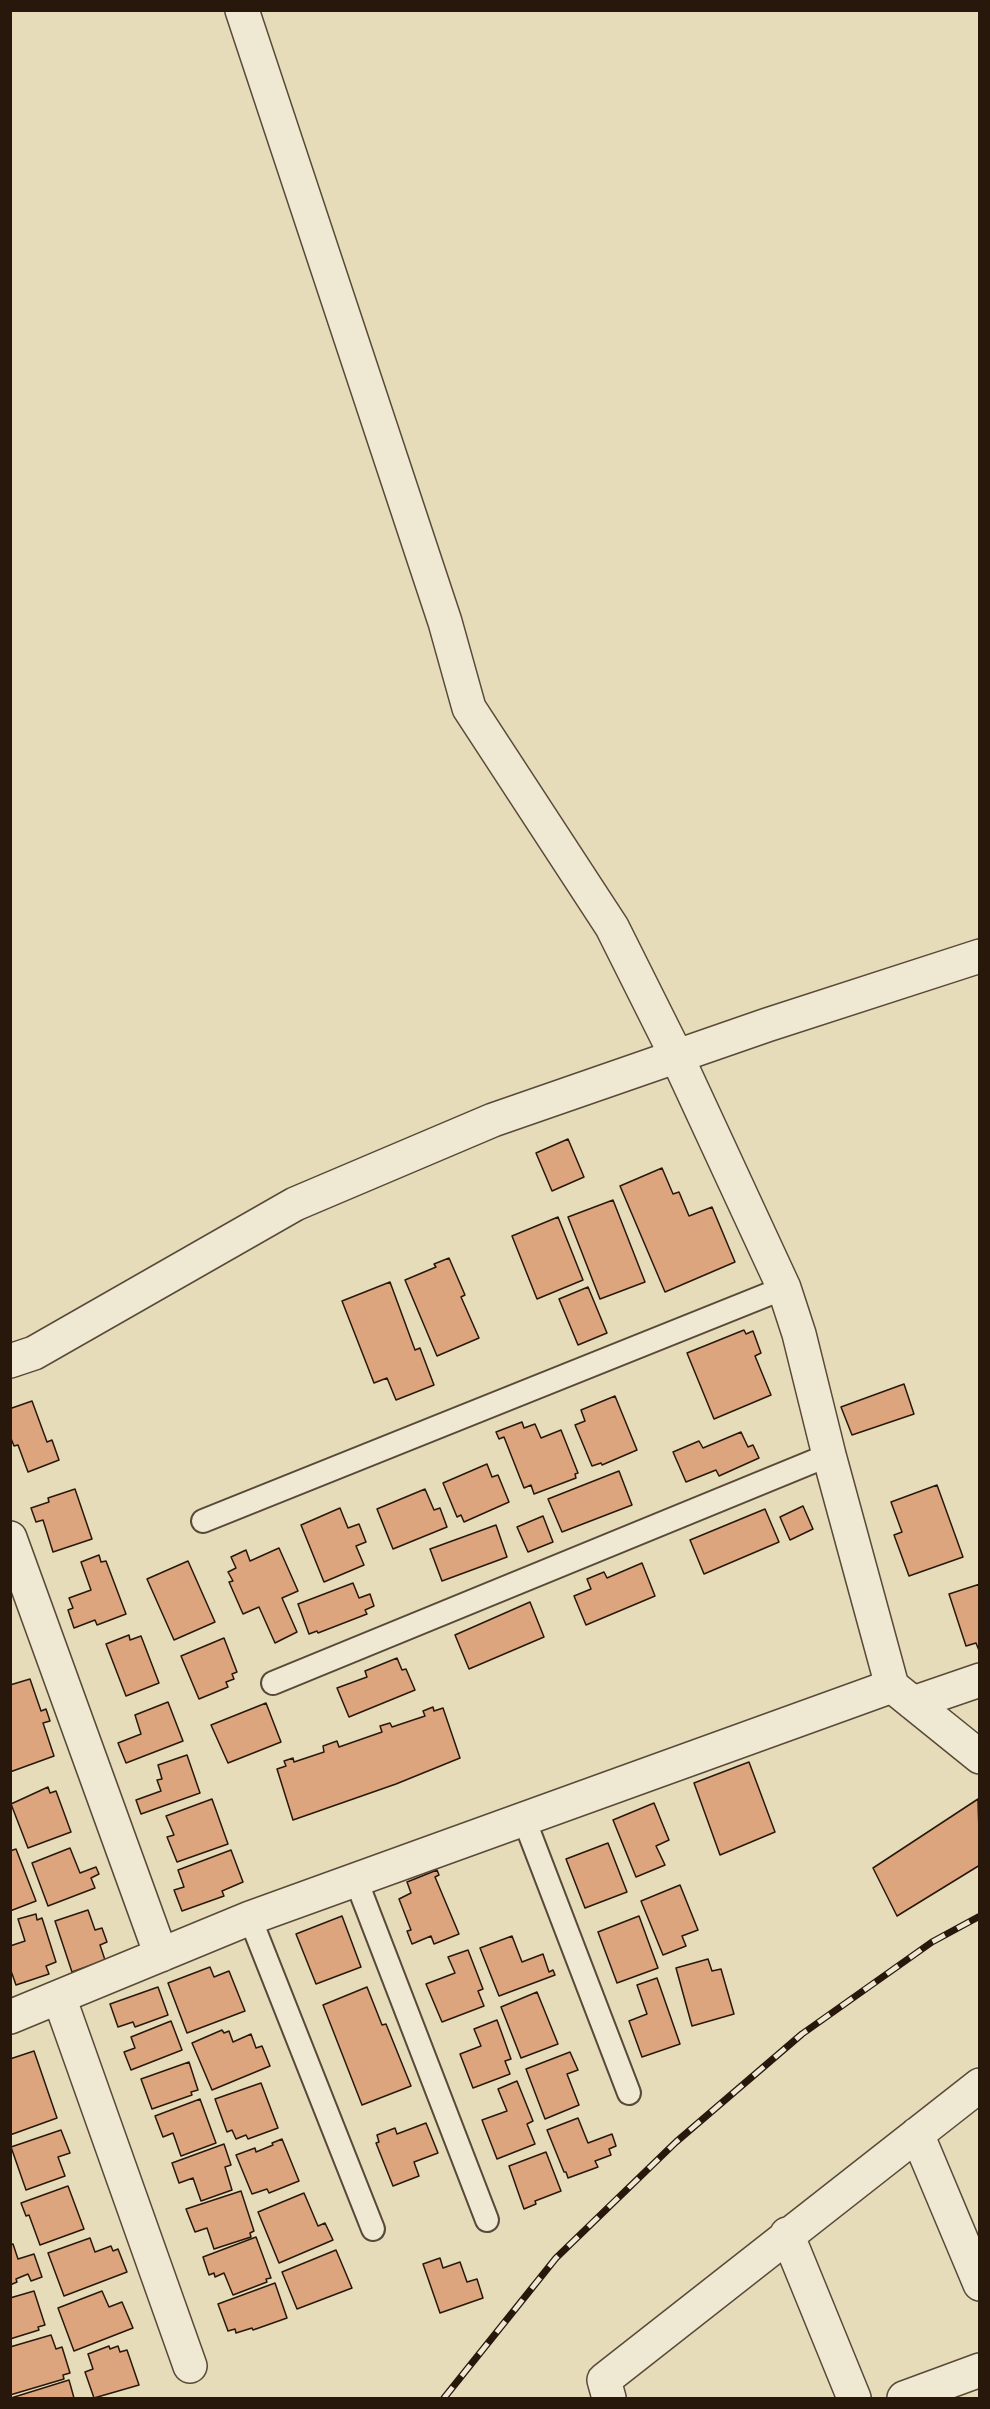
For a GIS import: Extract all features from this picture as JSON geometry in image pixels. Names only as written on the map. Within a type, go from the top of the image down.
[{"type":"street","points":[[242,10],[445,622],[469,708],[612,927],[677,1057],[784,1288],[799,1334],[829,1455],[902,1695],[980,1757]]},
{"type":"street","points":[[10,1361],[34,1353],[295,1204],[493,1120],[767,1025],[980,957]]},
{"type":"street","points":[[10,1538],[161,1955]]},
{"type":"street","points":[[10,2017],[250,1918],[524,1819],[902,1695],[980,1680]]},
{"type":"street","points":[[59,1997],[189,2366]]},
{"type":"street","points":[[609,2398],[604,2380],[787,2234],[980,2085]]},
{"type":"street","points":[[917,2134],[980,2284]]},
{"type":"street","points":[[787,2234],[854,2398]]},
{"type":"street","points":[[904,2398],[980,2370]]},
{"type":"lane","points":[[203,1521],[784,1288]]},
{"type":"lane","points":[[273,1683],[829,1455]]},
{"type":"lane","points":[[524,1819],[629,2093]]},
{"type":"lane","points":[[356,1880],[487,2220]]},
{"type":"lane","points":[[250,1918],[373,2229]]},
{"type":"building","points":[[568,1139],[584,1177],[552,1191],[536,1153]]},
{"type":"building","points":[[662,1168],[673,1194],[679,1192],[689,1216],[712,1207],[735,1262],[665,1292],[620,1186]]},
{"type":"building","points":[[613,1200],[645,1282],[600,1299],[568,1217]]},
{"type":"building","points":[[558,1217],[583,1280],[537,1299],[512,1236]]},
{"type":"building","points":[[449,1258],[465,1295],[461,1297],[479,1338],[437,1356],[405,1280],[436,1267],[434,1264]]},
{"type":"building","points":[[390,1282],[415,1350],[420,1348],[434,1385],[396,1400],[387,1378],[374,1383],[342,1301]]},
{"type":"building","points":[[588,1287],[607,1333],[578,1345],[559,1299]]},
{"type":"building","points":[[744,1330],[746,1334],[753,1331],[761,1353],[755,1356],[771,1395],[714,1419],[687,1353]]},
{"type":"building","points":[[904,1384],[914,1414],[852,1435],[841,1407]]},
{"type":"building","points":[[615,1396],[637,1450],[602,1465],[601,1463],[592,1466],[575,1425],[585,1421],[581,1410]]},
{"type":"building","points":[[32,1401],[47,1442],[52,1440],[59,1460],[28,1472],[18,1445],[14,1446],[10,1436],[10,1405],[12,1408]]},
{"type":"building","points":[[522,1422],[524,1428],[535,1424],[541,1438],[561,1430],[578,1473],[575,1474],[576,1478],[534,1494],[531,1485],[524,1488],[504,1437],[499,1439],[496,1432]]},
{"type":"building","points":[[741,1432],[748,1447],[753,1445],[759,1458],[719,1476],[716,1470],[686,1482],[673,1452],[699,1441],[703,1448]]},
{"type":"building","points":[[487,1464],[492,1477],[498,1475],[509,1502],[464,1522],[461,1515],[457,1517],[443,1483]]},
{"type":"building","points":[[619,1471],[632,1505],[562,1532],[548,1499]]},
{"type":"building","points":[[937,1485],[963,1557],[909,1576],[894,1535],[902,1532],[891,1502]]},
{"type":"building","points":[[75,1489],[92,1539],[53,1552],[43,1520],[36,1522],[31,1508],[49,1502],[48,1498]]},
{"type":"building","points":[[425,1489],[434,1510],[440,1508],[447,1527],[393,1549],[377,1509]]},
{"type":"building","points":[[803,1506],[813,1529],[790,1540],[780,1517]]},
{"type":"building","points":[[340,1508],[348,1528],[359,1524],[366,1542],[356,1546],[364,1565],[324,1582],[301,1525]]},
{"type":"building","points":[[765,1509],[779,1542],[704,1574],[690,1540]]},
{"type":"building","points":[[543,1516],[553,1542],[528,1552],[517,1527]]},
{"type":"building","points":[[496,1525],[507,1557],[442,1581],[430,1549]]},
{"type":"building","points":[[279,1548],[298,1591],[282,1598],[297,1632],[275,1643],[259,1607],[243,1614],[229,1582],[233,1581],[228,1572],[236,1568],[231,1557],[246,1550],[250,1561]]},
{"type":"building","points":[[99,1555],[101,1562],[106,1561],[126,1614],[97,1625],[95,1620],[74,1628],[68,1610],[73,1608],[69,1598],[91,1590],[81,1562]]},
{"type":"building","points":[[188,1561],[215,1622],[174,1640],[147,1579]]},
{"type":"building","points":[[642,1563],[655,1596],[586,1625],[574,1596],[591,1589],[587,1579],[604,1572],[607,1578]]},
{"type":"building","points":[[353,1583],[359,1598],[370,1594],[374,1606],[365,1610],[367,1614],[318,1633],[317,1631],[309,1634],[298,1604]]},
{"type":"building","points":[[980,1584],[980,1653],[976,1643],[966,1646],[949,1594]]},
{"type":"building","points":[[530,1602],[544,1637],[469,1669],[455,1635]]},
{"type":"building","points":[[129,1635],[130,1640],[141,1636],[159,1683],[126,1696],[106,1644]]},
{"type":"building","points":[[224,1638],[237,1672],[232,1674],[234,1679],[226,1682],[228,1687],[199,1699],[181,1656]]},
{"type":"building","points":[[397,1658],[402,1670],[406,1669],[415,1690],[349,1717],[337,1688],[367,1677],[365,1671]]},
{"type":"building","points":[[30,1679],[41,1711],[46,1709],[50,1721],[43,1723],[54,1756],[10,1772],[10,1685]]},
{"type":"building","points":[[168,1702],[183,1741],[126,1763],[118,1743],[141,1734],[135,1715]]},
{"type":"building","points":[[266,1703],[281,1742],[228,1763],[211,1725]]},
{"type":"building","points":[[433,1707],[434,1711],[443,1708],[460,1758],[396,1784],[293,1820],[277,1769],[286,1766],[284,1761],[293,1758],[294,1762],[324,1752],[323,1746],[337,1741],[339,1747],[382,1732],[380,1726],[390,1723],[392,1727],[425,1716],[423,1711]]},
{"type":"building","points":[[187,1755],[200,1793],[141,1814],[136,1800],[161,1791],[157,1780],[162,1779],[158,1765]]},
{"type":"building","points":[[749,1762],[775,1832],[720,1855],[694,1783]]},
{"type":"building","points":[[48,1787],[50,1793],[56,1791],[71,1832],[28,1848],[11,1804]]},
{"type":"building","points":[[212,1799],[228,1844],[177,1862],[167,1837],[174,1835],[166,1816]]},
{"type":"building","points":[[978,1799],[980,1865],[897,1916],[873,1868]]},
{"type":"building","points":[[654,1803],[669,1840],[656,1846],[665,1865],[636,1877],[613,1820]]},
{"type":"building","points":[[608,1843],[627,1892],[585,1908],[566,1859]]},
{"type":"building","points":[[70,1848],[80,1873],[96,1867],[99,1874],[91,1878],[95,1888],[48,1906],[32,1863]]},
{"type":"building","points":[[16,1849],[36,1901],[10,1911],[10,1851]]},
{"type":"building","points":[[231,1850],[243,1882],[222,1891],[224,1896],[182,1911],[174,1890],[184,1887],[178,1870]]},
{"type":"building","points":[[437,1870],[439,1875],[435,1877],[459,1934],[434,1944],[431,1936],[412,1944],[407,1931],[411,1930],[399,1899],[411,1893],[407,1882]]},
{"type":"building","points":[[680,1885],[698,1930],[682,1936],[686,1946],[663,1955],[641,1901]]},
{"type":"building","points":[[88,1910],[95,1930],[102,1928],[107,1942],[100,1945],[105,1960],[72,1972],[55,1921]]},
{"type":"building","points":[[36,1914],[37,1920],[42,1918],[56,1962],[46,1966],[49,1974],[16,1985],[10,1968],[10,1946],[25,1941],[18,1919]]},
{"type":"building","points":[[342,1916],[361,1967],[316,1984],[296,1934]]},
{"type":"building","points":[[639,1916],[658,1968],[617,1983],[598,1932]]},
{"type":"building","points":[[512,1936],[522,1962],[543,1954],[549,1972],[553,1970],[555,1975],[499,1996],[480,1948]]},
{"type":"building","points":[[468,1950],[483,1989],[478,1991],[484,2006],[442,2022],[426,1984],[455,1973],[448,1957]]},
{"type":"building","points":[[708,1959],[712,1971],[721,1969],[734,2014],[692,2026],[676,1968]]},
{"type":"building","points":[[210,1967],[214,1977],[229,1971],[245,2011],[187,2033],[168,1983]]},
{"type":"building","points":[[657,1978],[680,2044],[642,2057],[629,2021],[647,2014],[637,1985]]},
{"type":"building","points":[[158,1987],[168,2015],[135,2027],[133,2022],[118,2027],[110,2004]]},
{"type":"building","points":[[367,1987],[382,2025],[386,2024],[411,2086],[362,2105],[323,2005]]},
{"type":"building","points":[[537,1992],[558,2044],[521,2058],[501,2007]]},
{"type":"building","points":[[497,2020],[511,2059],[505,2061],[510,2074],[473,2088],[460,2054],[481,2046],[474,2029]]},
{"type":"building","points":[[171,2021],[182,2050],[131,2070],[124,2052],[135,2048],[131,2037]]},
{"type":"building","points":[[222,2030],[224,2033],[229,2031],[233,2042],[251,2034],[256,2048],[262,2046],[270,2066],[212,2090],[192,2043]]},
{"type":"building","points":[[34,2051],[57,2118],[10,2135],[10,2059]]},
{"type":"building","points":[[570,2052],[578,2070],[567,2074],[579,2105],[545,2119],[526,2069]]},
{"type":"building","points":[[189,2062],[198,2090],[191,2092],[192,2095],[152,2109],[141,2079]]},
{"type":"building","points":[[517,2081],[533,2121],[527,2124],[535,2144],[497,2159],[482,2120],[507,2111],[498,2089]]},
{"type":"building","points":[[261,2083],[278,2128],[248,2139],[246,2135],[236,2139],[232,2130],[227,2132],[215,2099]]},
{"type":"building","points":[[200,2099],[216,2143],[181,2156],[173,2133],[163,2137],[155,2116]]},
{"type":"building","points":[[578,2118],[588,2143],[612,2134],[616,2146],[609,2149],[611,2155],[595,2161],[598,2167],[568,2178],[547,2130]]},
{"type":"building","points":[[426,2123],[438,2153],[414,2162],[419,2176],[393,2186],[376,2143],[379,2142],[377,2135],[395,2128],[397,2134]]},
{"type":"building","points":[[61,2130],[70,2153],[58,2157],[65,2176],[26,2190],[11,2147]]},
{"type":"building","points":[[282,2139],[299,2181],[269,2193],[267,2189],[252,2194],[236,2155],[255,2148],[256,2152]]},
{"type":"building","points":[[224,2144],[231,2165],[225,2167],[232,2190],[201,2201],[193,2178],[179,2183],[172,2163]]},
{"type":"building","points":[[546,2152],[561,2191],[535,2201],[536,2204],[524,2209],[509,2166]]},
{"type":"building","points":[[68,2186],[84,2229],[40,2245],[29,2215],[26,2216],[21,2203]]},
{"type":"building","points":[[241,2191],[254,2231],[250,2233],[251,2237],[214,2249],[207,2228],[195,2232],[186,2209]]},
{"type":"building","points":[[304,2193],[318,2226],[325,2223],[333,2240],[279,2263],[258,2212]]},
{"type":"building","points":[[256,2237],[271,2278],[266,2279],[267,2282],[233,2295],[224,2273],[215,2277],[214,2273],[209,2275],[203,2257]]},
{"type":"building","points":[[90,2238],[95,2252],[111,2246],[113,2251],[118,2249],[127,2272],[64,2296],[48,2253]]},
{"type":"building","points":[[13,2244],[18,2259],[34,2254],[42,2277],[31,2281],[28,2274],[16,2279],[17,2282],[10,2285],[10,2245]]},
{"type":"building","points":[[336,2250],[352,2288],[297,2309],[282,2272]]},
{"type":"building","points":[[440,2258],[443,2268],[460,2262],[467,2282],[477,2279],[483,2298],[440,2313],[423,2264]]},
{"type":"building","points":[[275,2283],[287,2318],[253,2330],[252,2328],[236,2333],[235,2329],[228,2331],[218,2304]]},
{"type":"building","points":[[34,2291],[45,2325],[38,2327],[39,2330],[10,2339],[10,2298]]},
{"type":"building","points":[[102,2291],[109,2307],[122,2302],[133,2328],[74,2351],[58,2308]]},
{"type":"building","points":[[51,2335],[56,2349],[62,2347],[70,2373],[63,2375],[64,2379],[10,2395],[10,2347]]},
{"type":"building","points":[[109,2346],[110,2349],[118,2346],[120,2352],[127,2350],[139,2385],[94,2398],[85,2372],[93,2369],[88,2354]]},
{"type":"building","points":[[69,2380],[74,2398],[11,2398]]},
{"type":"railway","points":[[444,2398],[556,2258],[676,2142],[802,2034],[932,1942],[980,1916]]}]
